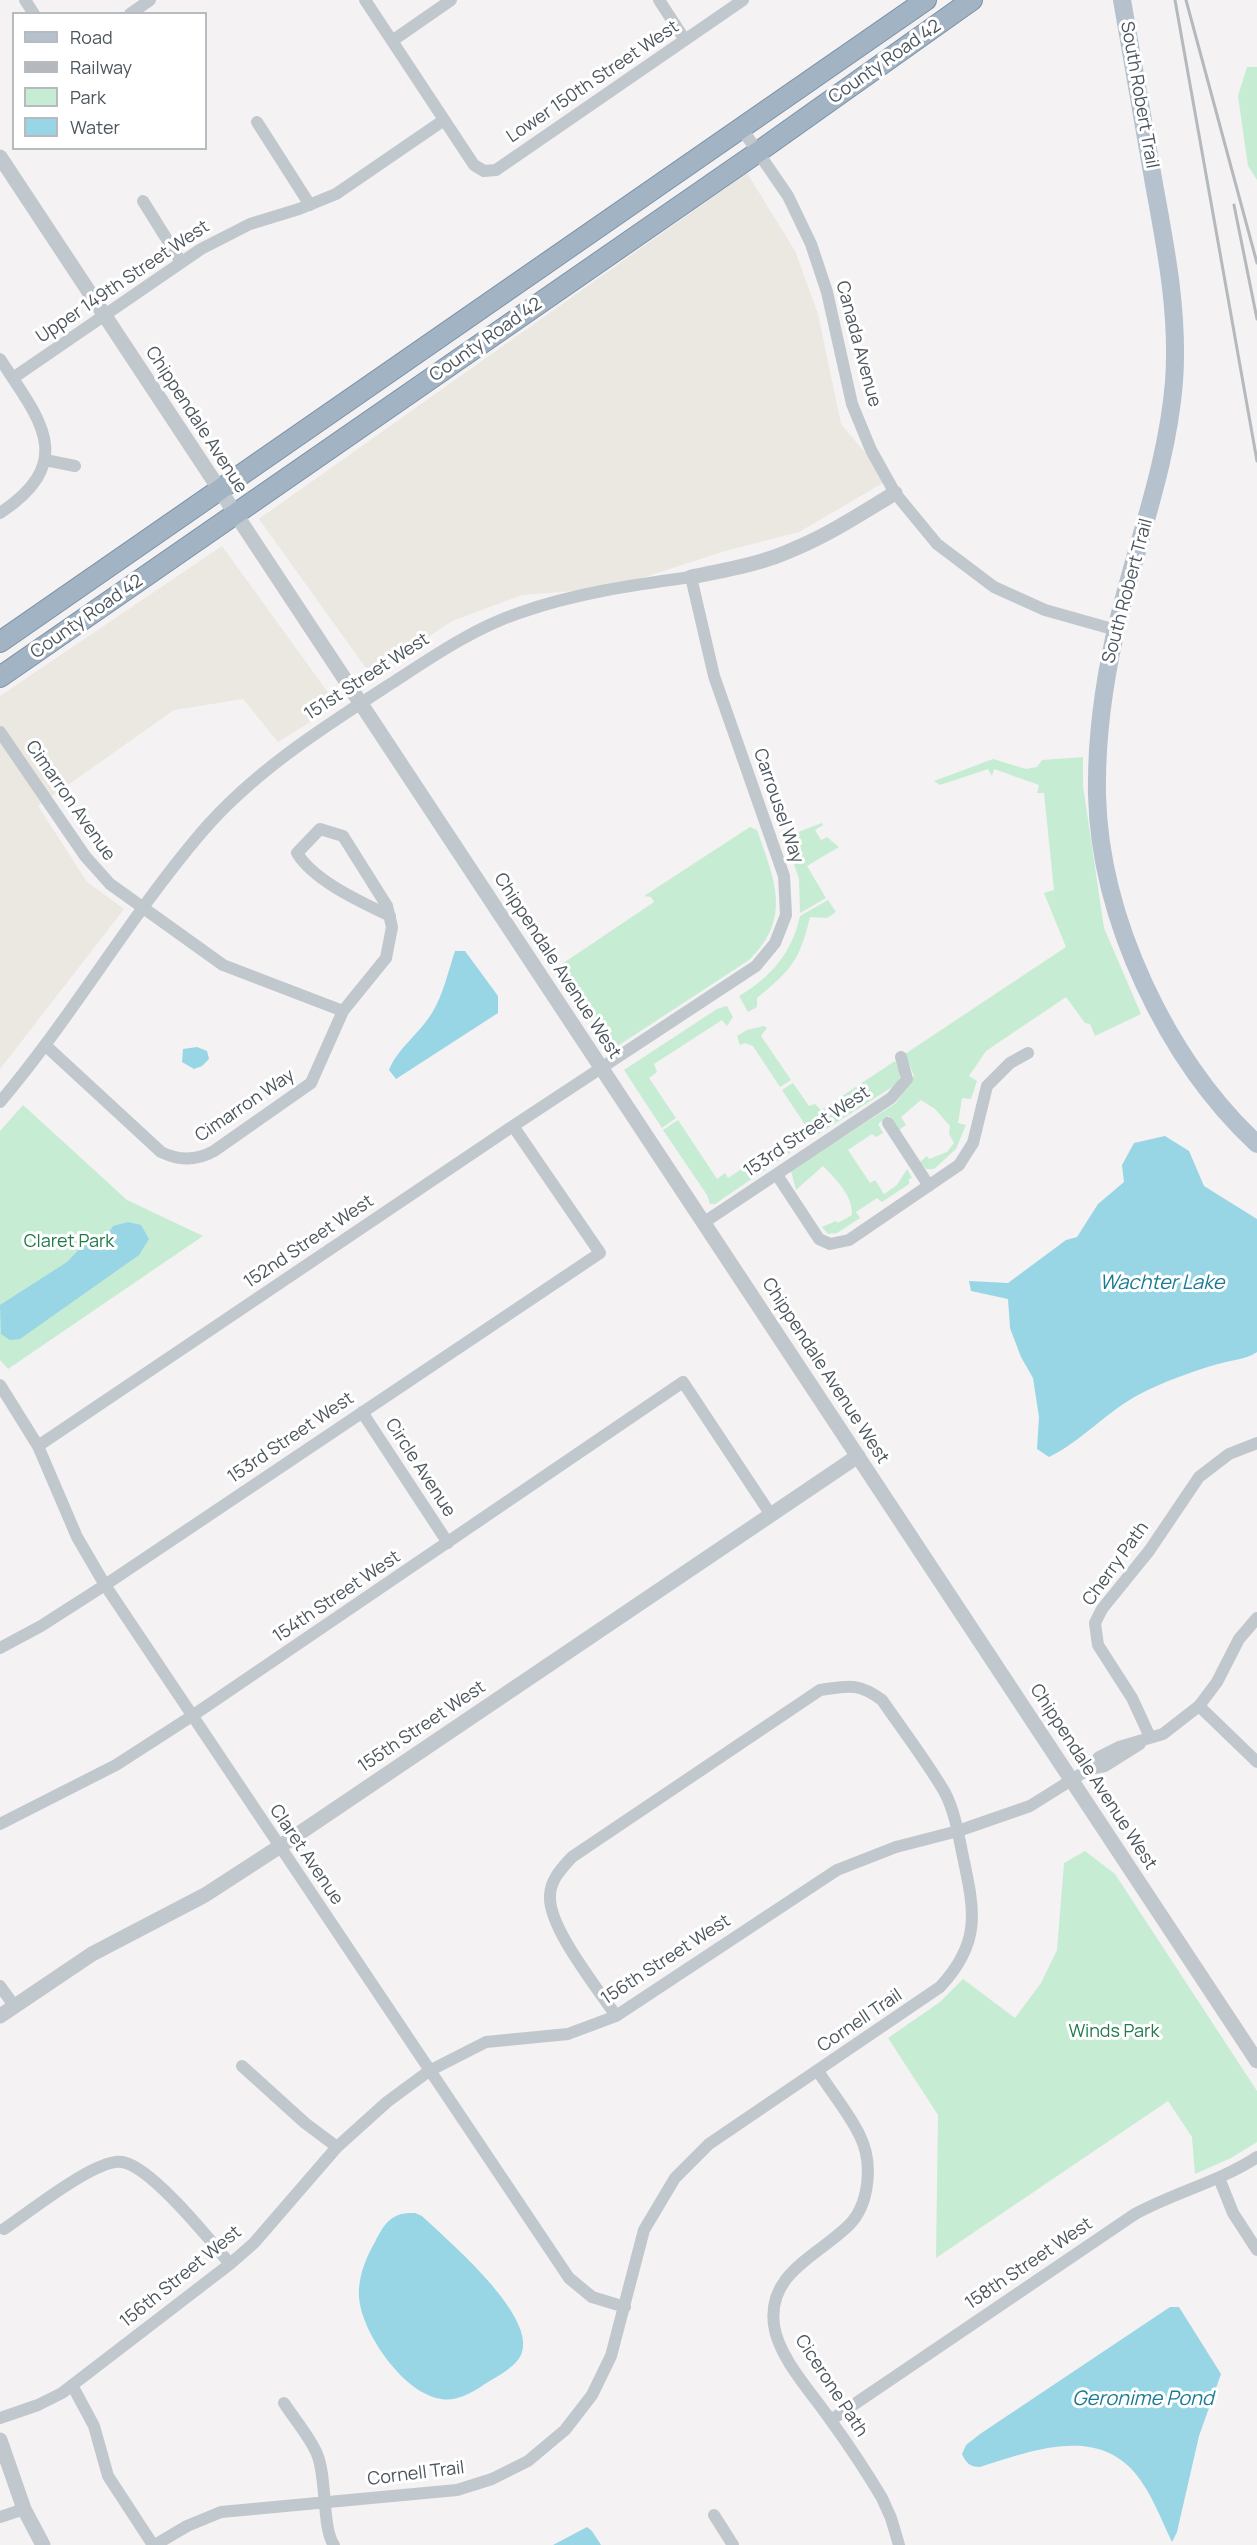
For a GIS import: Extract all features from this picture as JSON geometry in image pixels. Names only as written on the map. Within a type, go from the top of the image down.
[{"type":"highway","name":"County Road 42","points":[[0,642],[926,0]]},
{"type":"highway","name":"County Road 42","points":[[0,677],[758,152],[972,0]]},
{"type":"highway","points":[[490,337],[497,312],[505,300],[643,202],[661,185]]},
{"type":"main road","name":"South Robert Trail","points":[[1122,0],[1171,283],[1175,351],[1167,436],[1104,683],[1098,733],[1097,797],[1109,879],[1131,955],[1165,1026],[1206,1086],[1257,1144]]},
{"type":"street","points":[[133,12],[150,0]]},
{"type":"street","points":[[365,0],[444,120]]},
{"type":"street","points":[[392,41],[451,0]]},
{"type":"street","points":[[659,0],[685,40]]},
{"type":"street","name":"Lower 150th Street West","points":[[444,120],[474,165],[484,171],[496,170],[743,0]]},
{"type":"street","name":"Upper 149th Street West","points":[[13,378],[181,262],[231,232],[310,206],[356,182],[444,120]]},
{"type":"street","points":[[257,122],[310,206]]},
{"type":"street","name":"Canada Avenue","points":[[742,129],[788,196],[811,244],[826,292],[852,404],[871,450],[895,493],[937,544],[994,587],[1045,610],[1116,630]]},
{"type":"street","name":"Chippendale Avenue","points":[[0,157],[360,704]]},
{"type":"street","points":[[143,201],[181,262]]},
{"type":"street","points":[[0,359],[42,428],[45,460],[37,481],[28,492],[0,513]]},
{"type":"street","points":[[45,460],[75,466]]},
{"type":"street","name":"151st Street West","points":[[0,1102],[45,1045],[201,832],[241,791],[293,748],[447,647],[517,613],[601,589],[692,577],[743,567],[793,550],[840,527],[895,493]]},
{"type":"street","name":"Carrousel Way","points":[[601,1069],[756,966],[775,943],[786,915],[784,876],[714,676],[692,577]]},
{"type":"street","name":"Chippendale Avenue West","points":[[360,704],[1257,2061]]},
{"type":"street","name":"Cimarron Avenue","points":[[0,732],[93,866],[110,884],[143,909]]},
{"type":"street","points":[[320,829],[343,836],[382,896],[390,916],[357,900],[305,865],[297,853],[320,829]]},
{"type":"street","points":[[143,909],[223,965],[344,1011]]},
{"type":"street","name":"Cimarron Way","points":[[45,1045],[161,1152],[176,1158],[192,1159],[214,1151],[306,1088],[318,1071],[344,1011],[386,958],[392,938],[390,916]]},
{"type":"street","points":[[777,1175],[814,1233],[830,1245],[849,1240],[929,1186],[964,1159],[973,1143],[987,1086],[1010,1063],[1028,1053]]},
{"type":"street","name":"153rd Street West","points":[[703,1223],[891,1098],[907,1079],[901,1057]]},
{"type":"street","name":"152nd Street West","points":[[39,1446],[601,1069]]},
{"type":"street","points":[[888,1123],[929,1186]]},
{"type":"street","name":"153rd Street West","points":[[0,1648],[42,1626],[105,1585],[600,1253],[513,1126]]},
{"type":"street","name":"154th Street West","points":[[0,1824],[116,1765],[192,1716],[683,1382],[771,1515]]},
{"type":"street","name":"Claret Avenue","points":[[0,1385],[39,1446],[77,1537],[105,1585],[569,2278],[592,2297],[625,2307]]},
{"type":"street","name":"Circle Avenue","points":[[362,1412],[448,1543]]},
{"type":"street","name":"Cherry Path","points":[[1150,1737],[1132,1698],[1098,1645],[1095,1623],[1102,1609],[1149,1551],[1199,1477],[1229,1454],[1257,1443]]},
{"type":"street","name":"155th Street West","points":[[0,2016],[13,2004],[92,1954],[205,1895],[279,1847],[858,1456]]},
{"type":"street","name":"156th Street West","points":[[0,2418],[38,2405],[72,2385],[230,2264],[254,2243],[337,2147],[387,2102],[429,2071],[486,2042],[568,2034],[616,2016],[837,1870],[896,1847],[958,1831],[1030,1806],[1089,1768],[1099,1757],[1119,1747],[1173,1728],[1199,1706],[1217,1682],[1239,1639],[1257,1618]]},
{"type":"street","name":"Cornell Trail","points":[[154,2545],[187,2526],[221,2512],[457,2490],[492,2479],[528,2461],[565,2430],[592,2395],[611,2356],[644,2230],[675,2178],[709,2144],[940,1988],[954,1973],[972,1931],[974,1907],[958,1831],[944,1791],[882,1700],[869,1690],[852,1685],[820,1690],[572,1857],[557,1873],[550,1895],[553,1920],[616,2016]]},
{"type":"street","points":[[1199,1706],[1257,1762]]},
{"type":"street","points":[[0,1986],[13,2004]]},
{"type":"street","points":[[242,2066],[305,2123],[337,2147]]},
{"type":"street","name":"Cicerone Path","points":[[818,2071],[860,2136],[867,2159],[868,2180],[862,2203],[850,2224],[795,2266],[778,2290],[774,2309],[774,2327],[788,2360],[882,2498],[891,2518],[898,2545]]},
{"type":"street","name":"158th Street West","points":[[831,2420],[1135,2214],[1164,2199],[1219,2178],[1257,2157]]},
{"type":"street","points":[[4,2229],[97,2166],[122,2162],[140,2170],[192,2218],[230,2264]]},
{"type":"street","points":[[1219,2178],[1233,2212],[1257,2250]]},
{"type":"street","points":[[72,2385],[94,2426],[108,2476],[154,2545]]},
{"type":"street","points":[[284,2403],[318,2455],[327,2502],[329,2539],[334,2545]]},
{"type":"street","points":[[0,2440],[24,2509],[43,2545]]},
{"type":"street","points":[[0,2517],[24,2509]]},
{"type":"street","points":[[714,2515],[734,2545]]},
{"type":"shaded area","points":[[747,173],[795,251],[818,314],[841,424],[888,480],[799,532],[725,551],[611,588],[522,595],[452,621],[371,675],[259,519]]},
{"type":"shaded area","points":[[222,546],[337,705],[278,742],[243,699],[174,710],[38,806],[87,882],[124,909],[0,1069],[0,696]]},
{"type":"green space","points":[[1247,67],[1257,67],[1257,180],[1248,166],[1238,96]]},
{"type":"green space","points":[[1083,757],[1083,786],[1104,928],[1141,1014],[1095,1036],[1090,1024],[1085,1023],[1066,997],[986,1051],[969,1076],[977,1081],[971,1099],[962,1098],[958,1123],[966,1125],[956,1149],[934,1169],[926,1169],[920,1162],[927,1156],[929,1159],[947,1152],[954,1143],[949,1134],[950,1126],[935,1109],[921,1100],[901,1117],[906,1125],[899,1130],[889,1116],[878,1124],[883,1133],[876,1137],[872,1134],[848,1150],[870,1183],[875,1180],[884,1194],[897,1185],[907,1169],[912,1178],[909,1179],[909,1184],[882,1202],[877,1198],[856,1212],[860,1218],[837,1233],[828,1234],[822,1227],[836,1221],[838,1223],[852,1215],[847,1195],[823,1166],[796,1190],[791,1171],[896,1103],[914,1076],[905,1054],[1066,947],[1044,893],[1054,890],[1044,793],[1037,793],[1039,785],[994,769],[992,776],[988,769],[940,785],[934,781],[993,759],[1026,769],[1037,767],[1042,760]]},
{"type":"green space","points":[[822,823],[823,825],[815,830],[821,840],[827,837],[839,847],[807,866],[826,898],[800,913],[799,879],[785,837]]},
{"type":"green space","points":[[750,827],[757,830],[774,882],[776,898],[771,929],[763,944],[749,960],[610,1051],[556,968],[654,902],[651,897],[644,896]]},
{"type":"green space","points":[[828,900],[836,912],[827,918],[810,917],[798,954],[778,980],[757,998],[757,1007],[748,1012],[739,996],[761,981],[786,953],[800,916]]},
{"type":"green space","points":[[727,1006],[733,1017],[727,1026],[722,1020],[654,1064],[657,1072],[649,1078],[676,1118],[662,1128],[624,1070],[717,1009]]},
{"type":"green space","points":[[764,1026],[767,1028],[761,1036],[791,1080],[780,1087],[753,1046],[745,1043],[740,1045],[737,1036],[747,1030]]},
{"type":"green space","points":[[895,1061],[901,1073],[897,1084],[812,1138],[799,1131],[806,1126],[782,1090],[793,1083],[809,1106],[815,1104],[821,1110]]},
{"type":"green space","name":"Claret Park","points":[[23,1105],[127,1200],[203,1236],[8,1369],[0,1360],[0,1131]]},
{"type":"green space","points":[[678,1120],[717,1179],[725,1173],[728,1178],[783,1142],[789,1140],[793,1146],[791,1152],[715,1204],[710,1204],[707,1195],[663,1130]]},
{"type":"green space","name":"Winds Park","points":[[1085,1851],[1115,1874],[1257,2091],[1257,2142],[1231,2158],[1195,2174],[1192,2137],[1168,2101],[936,2258],[938,2115],[888,2038],[940,2002],[963,1979],[1015,2018],[1041,1983],[1057,1950],[1064,1863]]},
{"type":"water","points":[[455,951],[465,951],[498,996],[498,1013],[396,1079],[389,1070],[436,1006]]},
{"type":"water","points":[[197,1047],[207,1051],[209,1059],[202,1066],[194,1069],[182,1062],[183,1049]]},
{"type":"water","name":"Wachter Lake","points":[[1165,1136],[1189,1151],[1204,1186],[1257,1219],[1257,1352],[1188,1373],[1140,1394],[1049,1457],[1037,1449],[1039,1417],[1033,1378],[1021,1357],[1010,1328],[1008,1299],[971,1291],[969,1281],[1008,1283],[1066,1240],[1077,1237],[1098,1204],[1124,1182],[1122,1165],[1134,1143]]},
{"type":"water","points":[[128,1222],[141,1225],[149,1239],[139,1255],[20,1339],[10,1340],[1,1334],[0,1305],[67,1262],[86,1242],[106,1237],[113,1226]]},
{"type":"water","points":[[415,2213],[422,2216],[488,2280],[517,2321],[523,2339],[521,2355],[514,2364],[475,2391],[454,2399],[432,2397],[412,2386],[401,2375],[389,2362],[370,2333],[360,2303],[359,2289],[362,2270],[382,2229],[395,2216]]},
{"type":"water","name":"Geronime Pond","points":[[1170,2307],[1179,2307],[1221,2374],[1199,2436],[1177,2532],[1172,2542],[1141,2480],[1119,2458],[1101,2450],[1081,2446],[1060,2446],[980,2467],[971,2465],[965,2460],[962,2454],[966,2445],[980,2434]]},
{"type":"water","points":[[587,2527],[601,2545],[553,2545]]},
{"type":"railway","points":[[1175,0],[1257,461]]},
{"type":"railway","points":[[1186,0],[1257,263]]},
{"type":"railway","points":[[1234,205],[1257,319]]}]
